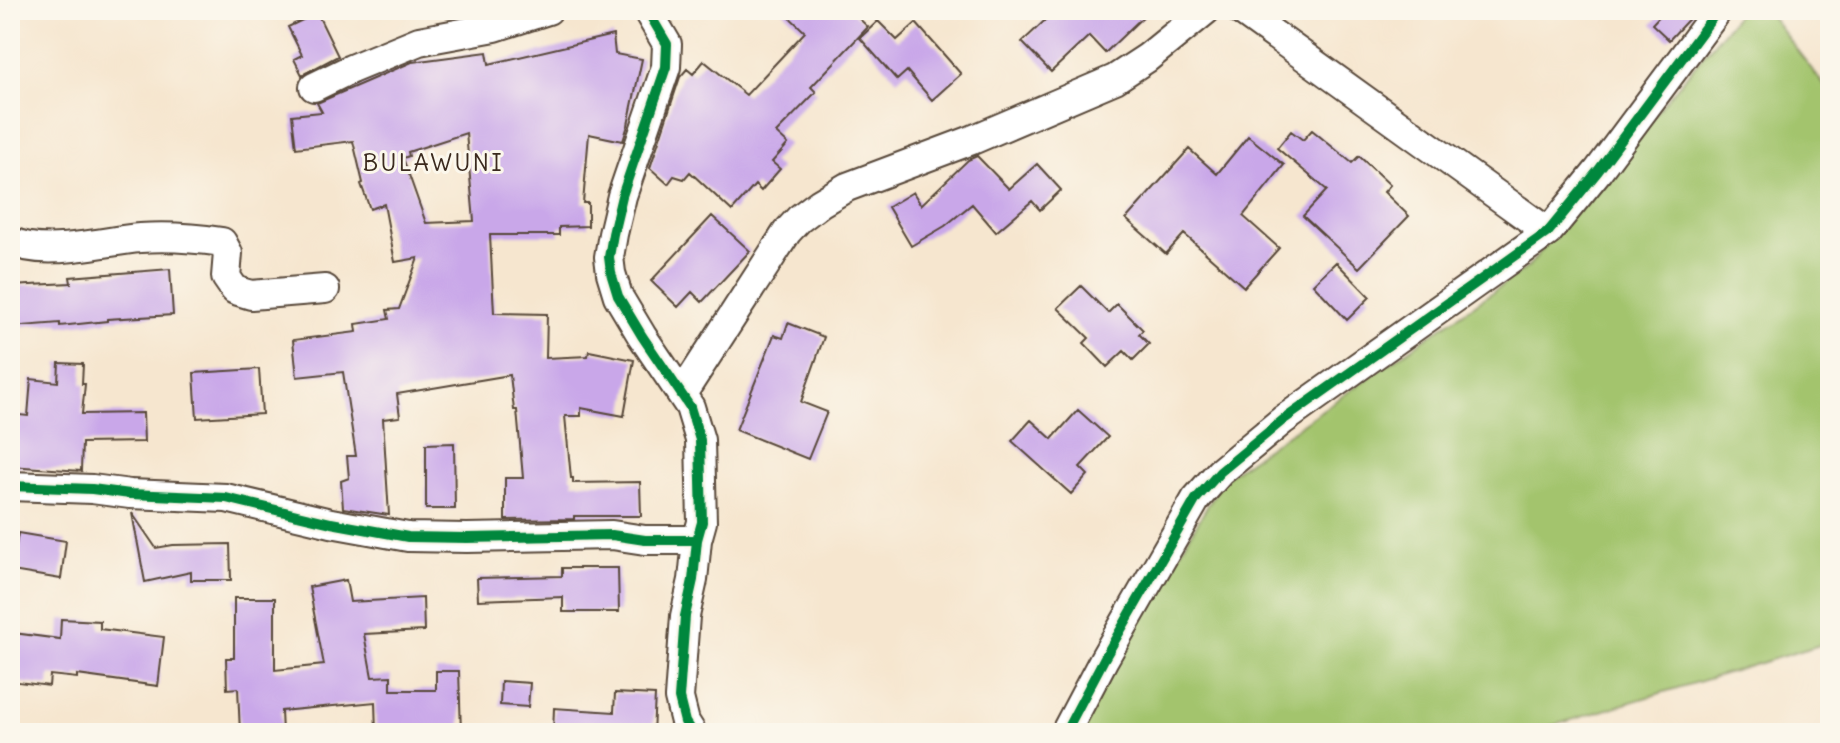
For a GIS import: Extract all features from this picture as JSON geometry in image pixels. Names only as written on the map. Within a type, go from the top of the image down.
[{"type":"street","points":[[314,87],[419,41],[495,27],[548,10]]},
{"type":"street","points":[[647,10],[667,44],[666,67],[622,196],[609,257],[618,296],[690,407],[700,440],[702,522],[685,616],[679,698],[685,722],[692,733]]},
{"type":"street","points":[[682,394],[787,232],[820,203],[847,187],[972,140],[1115,79],[1147,58],[1206,10]]},
{"type":"street","points":[[1240,10],[1548,232]]},
{"type":"street","points":[[1065,733],[1196,499],[1220,472],[1283,420],[1548,232],[1598,171],[1718,10]]},
{"type":"street","points":[[10,241],[20,246],[56,248],[141,238],[222,242],[228,253],[226,277],[235,290],[251,295],[325,289]]},
{"type":"street","points":[[10,486],[226,498],[331,523],[408,537],[612,535],[645,540],[697,540]]},
{"type":"green space","points":[[1741,10],[1766,10],[1830,93],[1830,642],[1541,729],[1538,733],[1073,733],[1224,478],[1527,268]]},
{"type":"building","points":[[782,10],[850,10],[868,27],[811,87],[816,92],[776,133],[788,144],[772,162],[780,169],[761,191],[755,185],[732,211],[690,172],[684,179],[674,176],[668,184],[650,168],[680,77],[687,69],[693,74],[704,61],[746,95],[805,32]]},
{"type":"building","points":[[1056,10],[1150,10],[1105,53],[1089,36],[1051,72],[1022,42]]},
{"type":"building","points":[[1665,10],[1697,10],[1669,40],[1652,24]]},
{"type":"building","points":[[317,13],[338,56],[302,75],[294,59],[302,55],[288,27]]},
{"type":"building","points":[[878,21],[897,40],[916,23],[961,74],[932,100],[907,71],[897,80],[860,38]]},
{"type":"building","points":[[613,35],[615,54],[642,59],[623,141],[589,134],[583,203],[588,203],[588,226],[559,227],[559,235],[490,235],[494,313],[547,314],[546,358],[588,356],[589,351],[634,360],[624,416],[581,408],[581,416],[565,416],[573,483],[640,482],[641,516],[505,520],[505,478],[523,478],[517,410],[514,410],[510,375],[397,394],[400,417],[383,419],[389,515],[343,508],[341,481],[349,478],[347,456],[356,456],[343,372],[297,377],[293,340],[357,332],[356,324],[389,319],[387,310],[399,309],[418,258],[395,262],[384,204],[370,209],[361,184],[353,141],[296,148],[292,115],[322,112],[317,103],[412,62],[487,52],[489,64]],"holes":[[[466,133],[474,221],[426,223],[403,158],[409,156],[408,152]]]},
{"type":"building","points":[[1312,130],[1352,163],[1359,156],[1390,185],[1384,192],[1409,216],[1359,268],[1303,216],[1327,190],[1277,148],[1291,131],[1303,140]]},
{"type":"building","points":[[1248,136],[1284,165],[1243,216],[1279,248],[1244,287],[1184,234],[1166,254],[1126,219],[1189,149],[1217,174]]},
{"type":"building","points":[[977,156],[1009,189],[1037,164],[1061,190],[1040,210],[1032,201],[996,232],[972,204],[945,226],[911,246],[888,207],[913,192],[921,205],[968,160]]},
{"type":"building","points":[[712,216],[750,251],[702,302],[692,292],[678,307],[651,281]]},
{"type":"building","points":[[1336,262],[1370,297],[1347,320],[1313,284]]},
{"type":"building","points":[[170,269],[173,315],[107,319],[60,326],[60,323],[10,327],[10,286],[71,283],[70,277]]},
{"type":"building","points":[[1081,286],[1108,313],[1117,304],[1143,330],[1139,334],[1149,344],[1133,360],[1124,351],[1107,367],[1084,343],[1089,338],[1058,308]]},
{"type":"building","points":[[788,323],[824,337],[801,402],[827,412],[808,459],[736,430],[774,335],[783,338]]},
{"type":"building","points":[[59,363],[83,364],[82,414],[143,413],[144,442],[82,443],[81,471],[10,466],[10,414],[28,416],[31,379],[58,382]]},
{"type":"building","points":[[259,369],[262,414],[197,418],[194,373]]},
{"type":"building","points":[[1078,410],[1108,437],[1080,467],[1088,475],[1071,494],[1012,441],[1031,420],[1052,439]]},
{"type":"building","points":[[454,443],[455,509],[426,509],[426,444]]},
{"type":"building","points":[[132,513],[156,548],[230,544],[231,580],[191,580],[191,572],[145,582]]},
{"type":"building","points":[[18,533],[66,541],[61,579],[12,571]]},
{"type":"building","points":[[562,568],[618,568],[619,612],[563,612],[563,597],[478,600],[477,578],[562,576]]},
{"type":"building","points":[[346,580],[350,602],[423,598],[424,631],[364,634],[372,677],[391,676],[391,690],[436,690],[436,671],[459,671],[461,732],[376,733],[375,702],[281,711],[282,733],[240,733],[238,688],[227,689],[226,658],[234,658],[234,598],[275,598],[275,670],[324,665],[309,587]]},
{"type":"building","points":[[61,619],[100,621],[100,629],[164,637],[158,686],[77,675],[77,678],[50,675],[49,686],[10,681],[13,633],[60,639]]},
{"type":"building","points":[[501,681],[530,683],[528,707],[500,705]]},
{"type":"building","points":[[615,693],[655,695],[653,733],[553,733],[554,708],[614,712]]},
{"type":"cycle path","points":[[647,10],[667,44],[666,67],[622,196],[609,257],[618,296],[690,407],[700,440],[702,522],[685,616],[679,698],[685,722],[692,733]]},
{"type":"cycle path","points":[[1065,733],[1196,499],[1220,472],[1283,420],[1548,232],[1598,171],[1718,10]]},
{"type":"cycle path","points":[[10,486],[226,498],[331,523],[408,537],[612,535],[645,540],[697,540]]},
{"type":"district","name":"BULAWUNI","points":[[433,163]]}]
